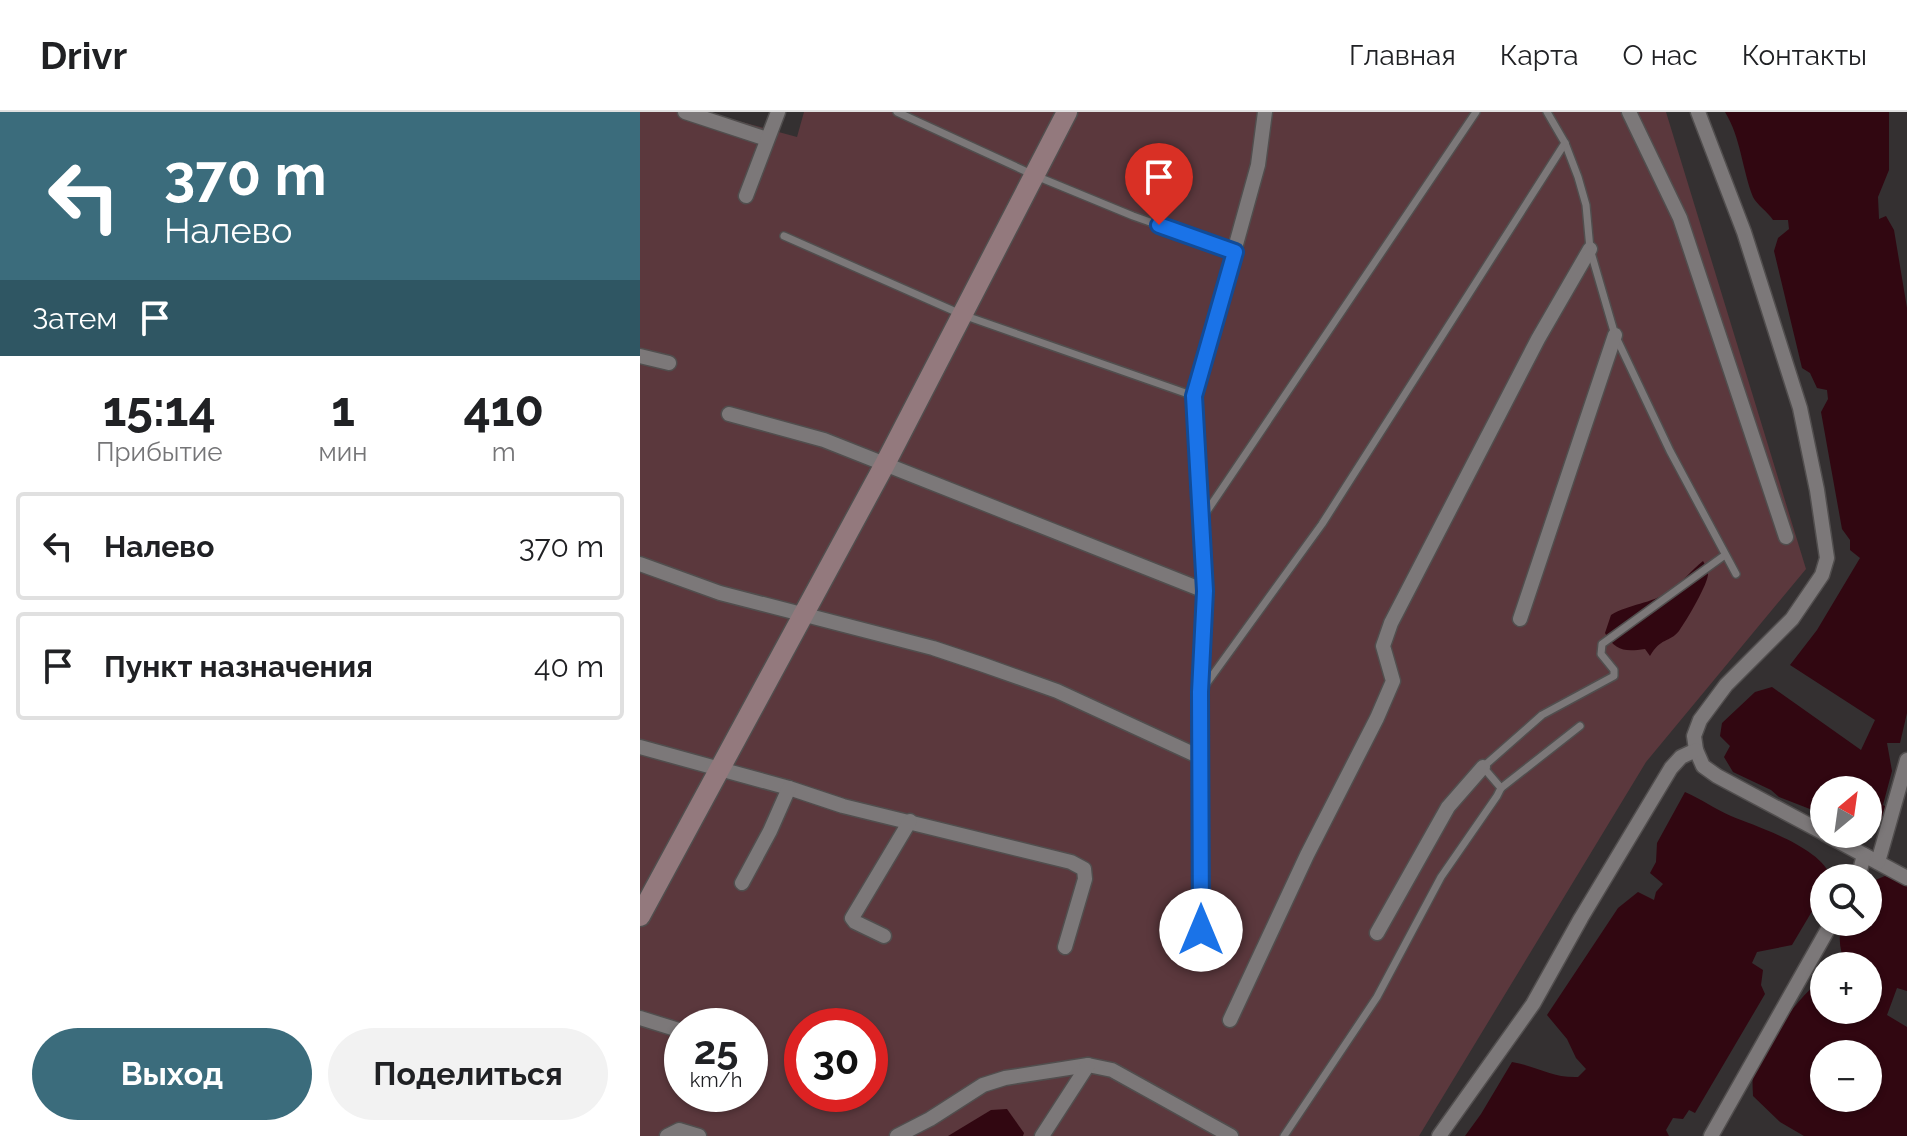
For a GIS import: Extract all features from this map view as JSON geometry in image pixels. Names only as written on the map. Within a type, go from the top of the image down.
[{"type":"street","points":[[685,112],[767,139]]},
{"type":"street","points":[[746,196],[778,112]]},
{"type":"street","points":[[640,916],[885,464],[1067,112]]},
{"type":"street","points":[[1201,930],[1200,692],[1205,591],[1194,396],[1258,165],[1265,112]]},
{"type":"street","points":[[1629,112],[1680,218],[1786,537]]},
{"type":"street","points":[[1698,112],[1744,232],[1800,408],[1820,502],[1827,558],[1822,575],[1792,619],[1726,685],[1700,720],[1694,736],[1696,750],[1703,766],[1717,776],[1810,826]]},
{"type":"street","points":[[1230,1020],[1300,868],[1393,681],[1383,646],[1391,623],[1538,339],[1590,249]]},
{"type":"street","points":[[1520,619],[1615,335]]},
{"type":"street","points":[[640,356],[669,363]]},
{"type":"street","points":[[729,414],[824,440],[1205,591]]},
{"type":"street","points":[[640,564],[720,593],[933,648],[1044,687],[1200,757]]},
{"type":"street","points":[[640,747],[843,806],[1071,862],[1084,869],[1085,879],[1065,947]]},
{"type":"street","points":[[1439,1136],[1533,1004],[1671,768],[1681,757],[1696,750]]},
{"type":"street","points":[[1867,864],[1907,760]]},
{"type":"street","points":[[1377,933],[1448,807],[1483,767]]},
{"type":"street","points":[[742,883],[789,788]]},
{"type":"street","points":[[884,936],[852,918],[910,821]]},
{"type":"street","points":[[1852,848],[1907,878]]},
{"type":"street","points":[[1711,1136],[1824,936]]},
{"type":"street","points":[[640,1018],[664,1025]]},
{"type":"street","points":[[897,1136],[983,1085],[1005,1078],[1088,1065],[1112,1070],[1231,1136]]},
{"type":"street","points":[[1042,1136],[1088,1065]]},
{"type":"street","points":[[667,1136],[679,1130],[699,1136]]},
{"type":"lane","points":[[897,112],[1036,176],[1133,216],[1235,252]]},
{"type":"lane","points":[[1203,517],[1476,112]]},
{"type":"lane","points":[[1547,112],[1565,143],[1586,205],[1590,249],[1615,335],[1670,451],[1736,574]]},
{"type":"lane","points":[[1200,692],[1322,524],[1565,143]]},
{"type":"lane","points":[[784,236],[963,315],[1194,396]]},
{"type":"lane","points":[[1501,788],[1483,767],[1542,715],[1614,676],[1614,670],[1601,654],[1602,644],[1725,555]]},
{"type":"lane","points":[[1284,1136],[1377,997],[1441,877],[1501,788],[1580,726]]},
{"type":"shaded area","points":[[640,112],[705,112],[797,137],[804,112],[1666,112],[1806,569],[1646,762],[1419,1136],[640,1136]]},
{"type":"shaded area","points":[[1725,112],[1889,112],[1889,170],[1878,197],[1879,219],[1886,216],[1894,230],[1907,308],[1907,713],[1900,743],[1887,743],[1892,771],[1883,805],[1893,811],[1886,822],[1882,821],[1882,776],[1810,776],[1810,809],[1779,797],[1733,772],[1724,757],[1730,746],[1720,736],[1722,723],[1755,692],[1772,687],[1861,750],[1875,720],[1790,665],[1817,630],[1860,558],[1850,550],[1850,540],[1842,529],[1821,412],[1828,399],[1827,390],[1817,388],[1810,373],[1802,368],[1774,251],[1778,238],[1789,229],[1788,220],[1773,220],[1753,197],[1735,132]]},
{"type":"shaded area","points":[[1703,561],[1708,573],[1705,585],[1675,635],[1658,646],[1650,656],[1645,649],[1626,650],[1613,644],[1605,633],[1611,615],[1663,595]]},
{"type":"shaded area","points":[[1685,792],[1803,848],[1823,864],[1810,864],[1810,915],[1792,945],[1757,952],[1752,963],[1763,970],[1761,985],[1765,994],[1695,1113],[1689,1110],[1683,1119],[1673,1118],[1666,1130],[1669,1136],[1465,1136],[1512,1062],[1569,1077],[1578,1077],[1586,1069],[1547,1015],[1618,908],[1638,892],[1654,900],[1663,884],[1650,873],[1656,862],[1657,843]]},
{"type":"shaded area","points":[[1882,877],[1907,883],[1907,991],[1897,988],[1887,1015],[1907,1027],[1907,1136],[1804,1136],[1780,1122],[1753,1096],[1753,1077],[1763,1054],[1782,1023],[1810,990],[1810,1024],[1882,1024],[1882,952],[1842,952],[1840,936],[1882,936]]},
{"type":"shaded area","points":[[1007,1109],[1023,1136],[948,1136],[991,1110]]},
{"type":"route","points":[[1159,225],[1235,252],[1194,396],[1205,591],[1200,692],[1201,930]]}]
